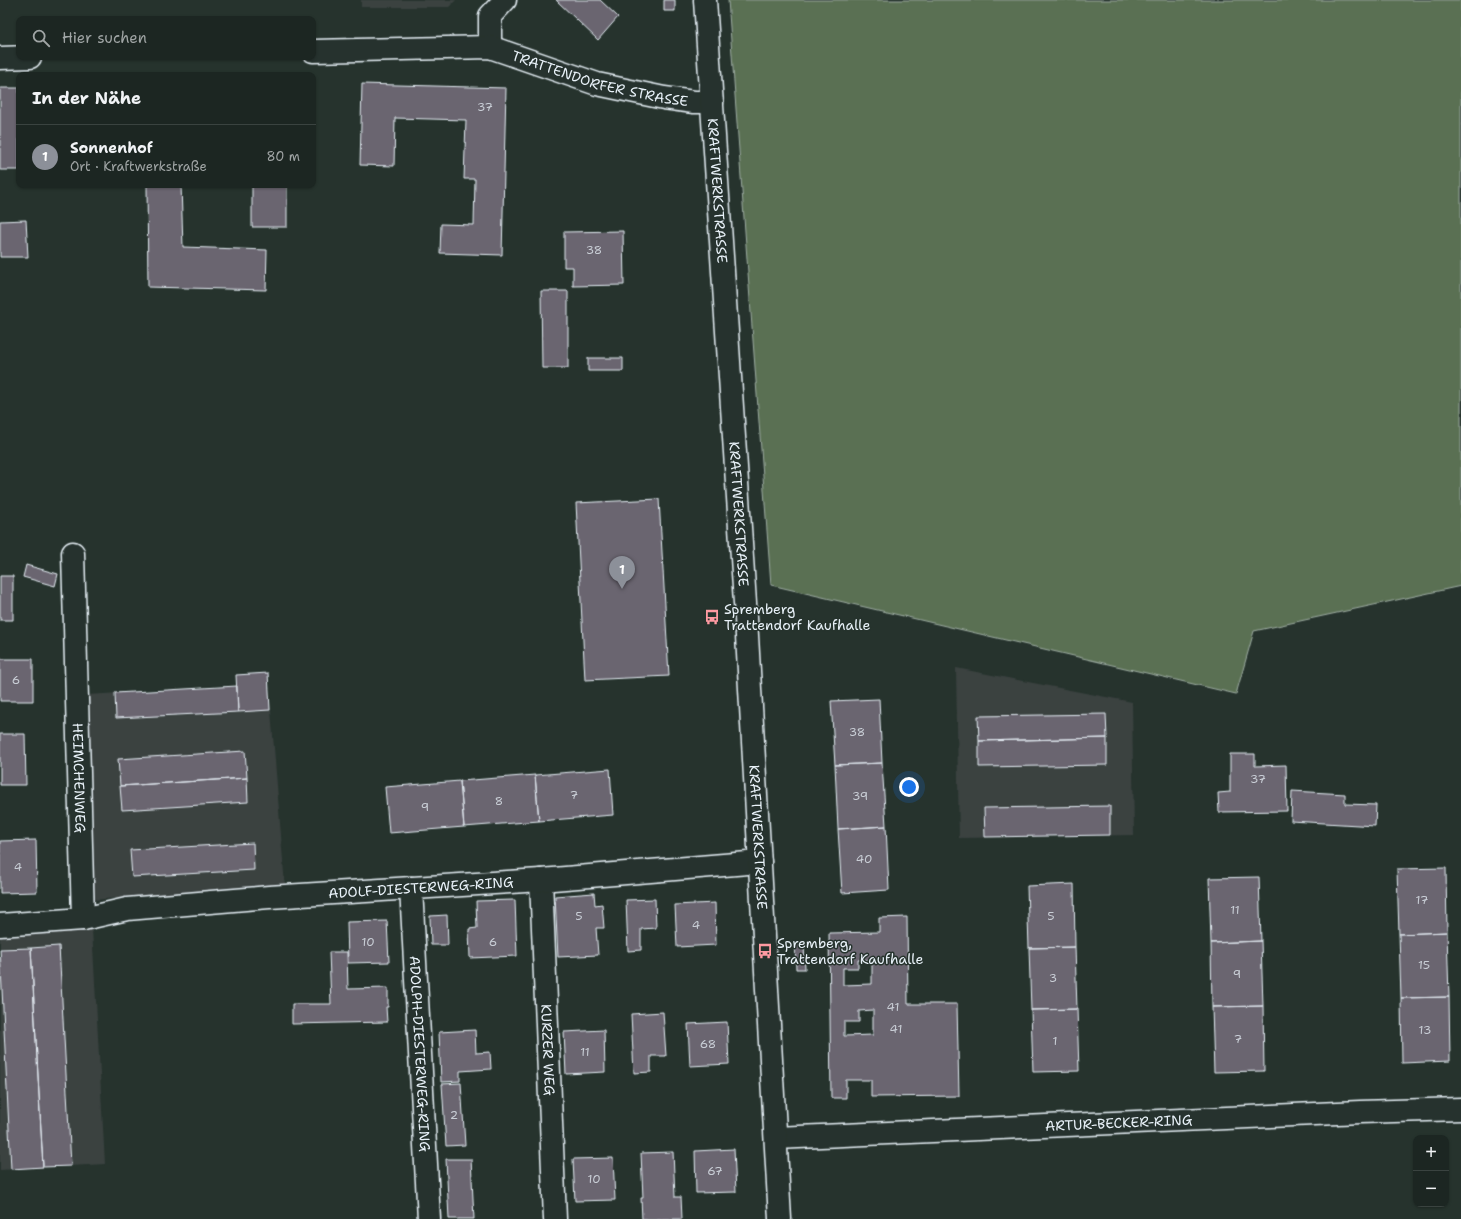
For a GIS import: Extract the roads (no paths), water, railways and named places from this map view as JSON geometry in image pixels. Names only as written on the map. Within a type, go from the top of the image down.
[{"type":"street","points":[[490,47],[490,16],[504,0]]},
{"type":"street","name":"KRAFTWERKSTRASSE","points":[[705,0],[746,611],[780,1219]]},
{"type":"street","name":"TRATTENDORFER STRASSE","points":[[316,51],[490,47],[597,84],[664,98],[694,102],[712,102]]},
{"type":"street","points":[[0,58],[16,57]]},
{"type":"street","name":"HEIMCHENWEG","points":[[72,553],[83,919]]},
{"type":"street","name":"ADOLF-DIESTERWEG-RING","points":[[83,919],[127,909],[269,897],[541,880],[760,862]]},
{"type":"street","name":"KURZER WEG","points":[[541,880],[555,1219]]},
{"type":"street","name":"ADOLPH-DIESTERWEG-RING","points":[[411,888],[429,1219]]},
{"type":"street","points":[[0,925],[83,919]]},
{"type":"street","name":"ARTUR-BECKER-RING","points":[[776,1138],[1337,1113],[1461,1109]]},
{"type":"place","name":"Sonnenhof","points":[[622,589]]},
{"type":"place","name":"Spremberg Trattendorf Kaufhalle","points":[[712,617]]},
{"type":"place","name":"Spremberg, Trattendorf Kaufhalle","points":[[765,951]]}]
